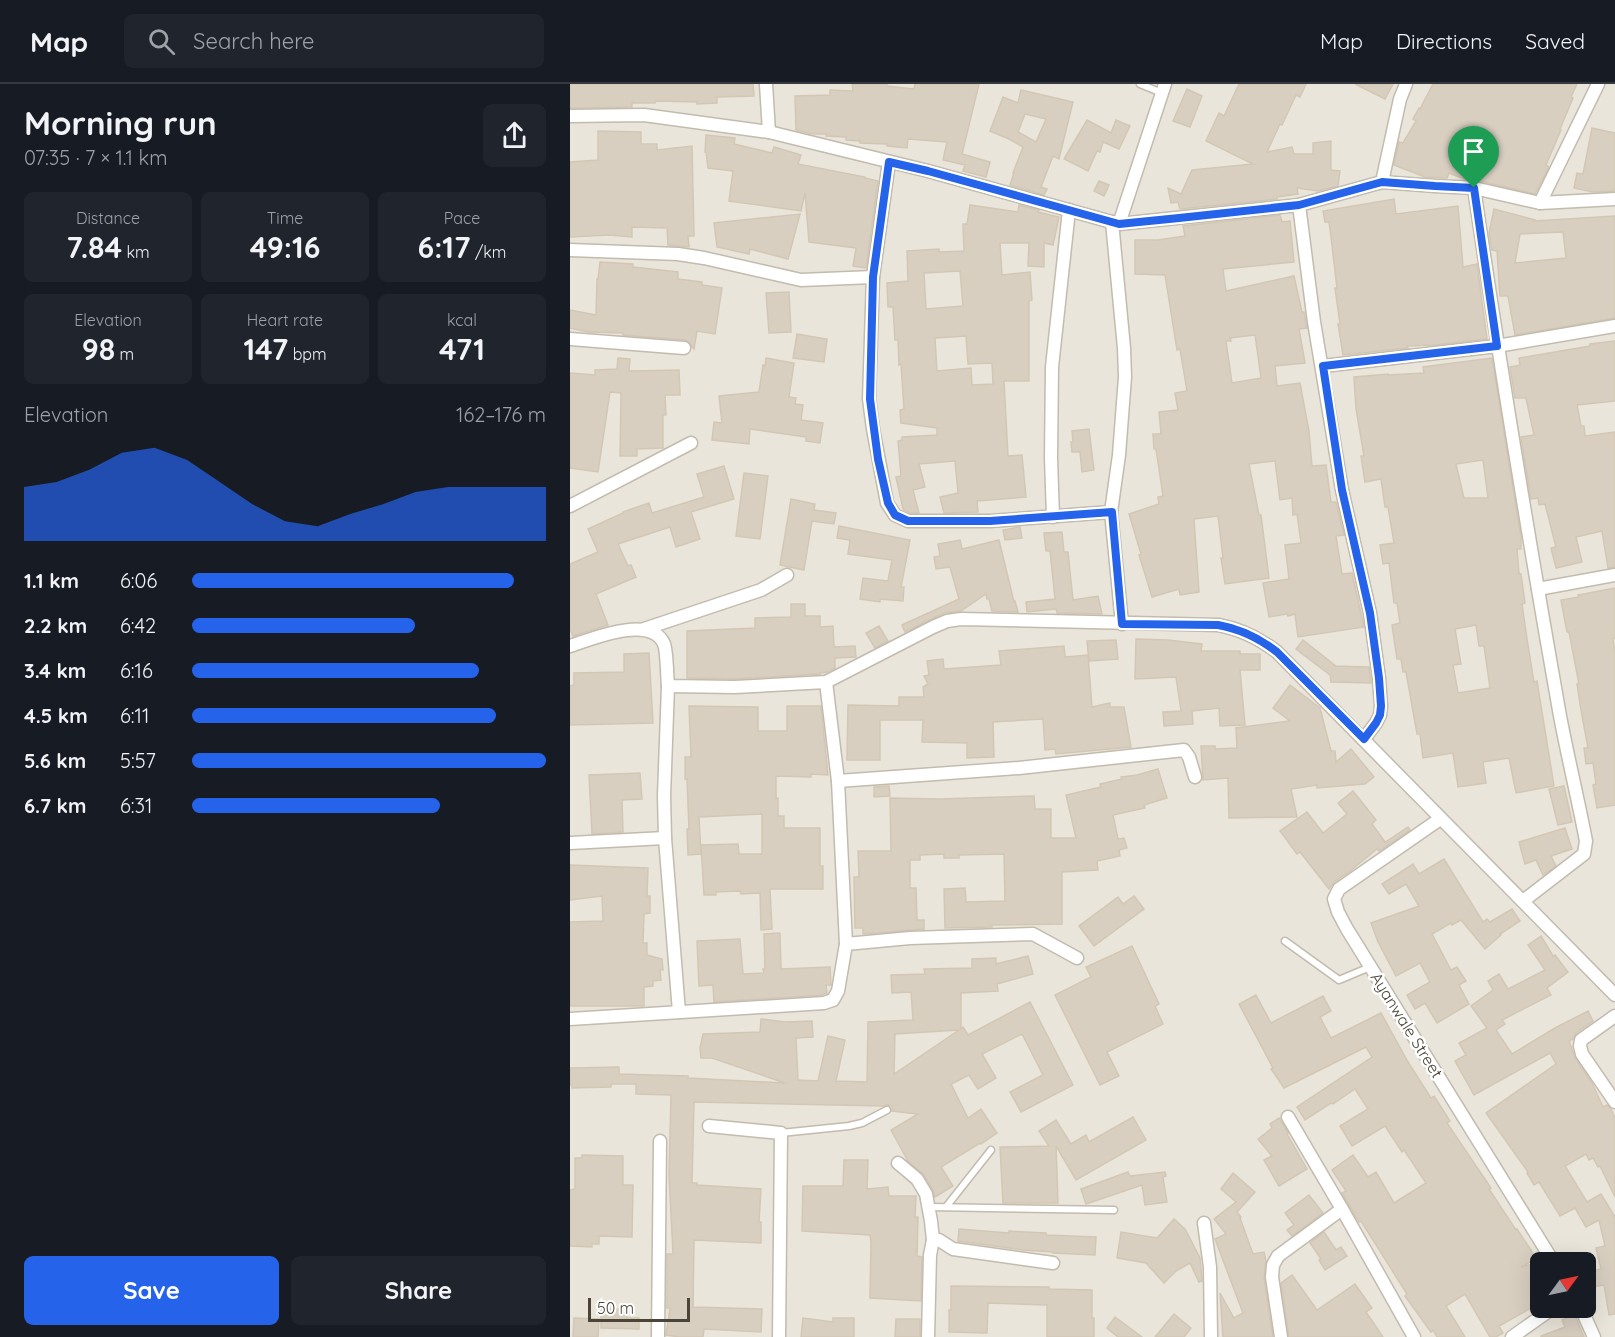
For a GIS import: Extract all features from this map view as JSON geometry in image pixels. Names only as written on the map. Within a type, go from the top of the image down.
[{"type":"street","points":[[766,84],[769,132]]},
{"type":"street","points":[[1382,182],[1400,99],[1406,84]]},
{"type":"street","points":[[1540,203],[1598,84]]},
{"type":"street","points":[[1122,624],[1112,512],[1125,377],[1115,223],[1165,87]]},
{"type":"street","points":[[570,116],[644,115],[769,132],[928,171],[1115,223],[1299,205],[1382,182],[1474,188],[1540,203],[1615,199]]},
{"type":"street","points":[[889,162],[873,277],[870,399],[875,439],[888,503],[895,515],[908,521],[990,521],[1112,512]]},
{"type":"street","points":[[1474,188],[1497,346],[1538,589],[1586,848],[1584,854],[1523,901]]},
{"type":"street","points":[[1299,205],[1314,322],[1342,490],[1370,613],[1379,678],[1380,715],[1364,739]]},
{"type":"street","points":[[1053,516],[1052,367],[1069,210]]},
{"type":"street","points":[[570,250],[678,254],[801,280],[873,277]]},
{"type":"street","points":[[1323,366],[1497,346],[1615,326]]},
{"type":"street","points":[[570,339],[684,348]]},
{"type":"street","points":[[570,506],[690,443]]},
{"type":"street","points":[[1538,589],[1615,575]]},
{"type":"street","points":[[570,646],[617,632],[644,629],[761,590],[788,576]]},
{"type":"street","points":[[668,686],[735,687],[826,682],[946,621],[961,619],[1232,627],[1246,632],[1277,652],[1615,995]]},
{"type":"street","points":[[644,629],[656,635],[664,644],[668,686],[664,796],[665,838],[679,1012]]},
{"type":"street","points":[[570,1019],[824,1003],[833,1000],[838,991],[846,944],[837,781],[826,682]]},
{"type":"street","points":[[837,781],[1019,768],[1146,756],[1177,750],[1184,750],[1189,757],[1195,777]]},
{"type":"street","name":"Ayanwale Street","points":[[1440,819],[1339,889],[1334,899],[1347,929],[1547,1252]]},
{"type":"street","points":[[570,843],[665,838]]},
{"type":"street","points":[[846,944],[910,938],[1033,934],[1077,958]]},
{"type":"street","points":[[1615,1016],[1581,1040],[1580,1046],[1582,1054],[1615,1102]]},
{"type":"street","points":[[1288,1118],[1414,1337]]},
{"type":"street","points":[[709,1126],[781,1133],[779,1337]]},
{"type":"street","points":[[658,1337],[660,1141]]},
{"type":"street","points":[[898,1163],[917,1179],[926,1194],[929,1207],[933,1240],[930,1255],[928,1337]]},
{"type":"street","points":[[1281,1337],[1272,1277],[1273,1265],[1278,1256],[1342,1209]]},
{"type":"street","points":[[1204,1223],[1210,1267],[1211,1337]]},
{"type":"street","points":[[933,1240],[939,1240],[953,1249],[1053,1263]]},
{"type":"street","points":[[1512,1337],[1539,1318]]},
{"type":"street","points":[[1585,1318],[1594,1337]]},
{"type":"lane","points":[[1140,84],[1165,87]]},
{"type":"lane","points":[[1285,941],[1339,980],[1370,967]]},
{"type":"lane","points":[[781,1133],[849,1126],[862,1123],[887,1110]]},
{"type":"lane","points":[[946,1208],[991,1150]]},
{"type":"lane","points":[[929,1207],[1114,1210]]},
{"type":"shaded area","points":[[570,84],[1615,84],[1615,1337],[570,1337]]},
{"type":"building","points":[[570,84],[753,84],[754,96],[717,97],[717,103],[655,101],[655,103],[632,103],[632,107],[570,108]]},
{"type":"building","points":[[852,84],[887,84],[887,86],[914,89],[915,84],[979,84],[962,154],[990,162],[986,177],[963,171],[965,165],[943,160],[947,142],[908,139],[907,148],[887,146],[887,144],[860,143],[860,141],[846,140],[846,137],[796,130],[795,96],[830,95],[830,90],[853,91]]},
{"type":"building","points":[[1239,84],[1306,84],[1300,97],[1296,95],[1267,152],[1292,147],[1294,154],[1313,154],[1313,143],[1331,141],[1331,170],[1340,171],[1338,186],[1318,191],[1297,188],[1298,194],[1277,197],[1277,199],[1180,209],[1178,202],[1171,203],[1168,188],[1181,194],[1192,170],[1253,164],[1206,141],[1219,113],[1224,116]]},
{"type":"building","points":[[1355,84],[1393,84],[1385,99]]},
{"type":"building","points":[[1433,84],[1577,84],[1546,165],[1549,167],[1535,194],[1464,179],[1449,173],[1447,178],[1425,177],[1394,165],[1399,142],[1403,143],[1416,121],[1413,119]]},
{"type":"building","points":[[1187,89],[1202,96],[1190,127],[1173,121]]},
{"type":"building","points":[[1021,90],[1073,102],[1059,159],[1053,156],[1041,187],[1047,189],[1044,195],[1010,185],[1023,147],[990,131],[1003,97],[1018,103]],"holes":[[[1025,114],[1046,119],[1036,142],[1018,132]]]},
{"type":"building","points":[[1087,120],[1111,133],[1116,120],[1130,126],[1119,149],[1103,142],[1100,152],[1097,151],[1088,171],[1064,159]]},
{"type":"building","points":[[1592,128],[1615,133],[1615,191],[1593,192],[1574,188],[1577,173],[1583,174]]},
{"type":"building","points":[[598,131],[641,132],[641,144],[657,144],[657,150],[692,146],[694,236],[688,236],[689,247],[668,245],[667,228],[632,227],[632,237],[609,235],[570,237],[570,162],[598,160]]},
{"type":"building","points":[[706,135],[735,138],[734,144],[772,153],[774,147],[801,155],[798,164],[878,181],[866,268],[853,266],[856,248],[809,242],[805,193],[801,211],[729,201],[733,171],[708,168],[705,152]]},
{"type":"building","points":[[1099,181],[1109,185],[1104,196],[1094,191]]},
{"type":"building","points":[[1394,199],[1396,214],[1458,206],[1463,267],[1477,264],[1487,339],[1407,346],[1408,348],[1343,355],[1329,222],[1325,222],[1323,211]]},
{"type":"building","points":[[970,205],[1018,212],[1019,205],[1059,217],[1053,245],[1044,243],[1044,267],[1028,266],[1029,243],[1000,243],[1002,275],[1030,272],[1032,300],[1029,301],[1029,381],[1004,381],[1008,456],[1022,455],[1026,497],[977,501],[978,512],[944,513],[940,497],[958,493],[955,461],[919,464],[925,487],[913,490],[919,513],[910,513],[903,509],[896,477],[901,476],[898,441],[902,440],[902,437],[937,435],[937,428],[901,423],[900,410],[904,409],[901,364],[899,365],[898,340],[895,340],[893,307],[888,307],[887,283],[908,281],[907,251],[939,249],[939,252],[964,251],[963,224],[967,224]],"holes":[[[960,271],[963,306],[926,309],[924,273]],[[966,336],[968,364],[992,363],[993,384],[972,385],[971,368],[937,371],[935,338]]]},
{"type":"building","points":[[1494,209],[1534,221],[1615,216],[1615,318],[1515,335],[1508,296],[1500,296],[1497,251],[1492,250],[1489,233]],"holes":[[[1563,232],[1566,258],[1515,263],[1520,234]]]},
{"type":"building","points":[[800,214],[788,259],[750,249],[749,254],[717,247],[714,223]]},
{"type":"building","points":[[1280,215],[1282,222],[1290,221],[1294,262],[1223,269],[1226,291],[1294,276],[1307,328],[1299,329],[1305,363],[1275,366],[1277,386],[1300,383],[1309,431],[1312,466],[1326,465],[1331,502],[1336,502],[1344,535],[1336,536],[1342,574],[1352,573],[1364,627],[1298,637],[1295,614],[1269,617],[1263,583],[1289,579],[1285,545],[1301,543],[1297,514],[1293,515],[1292,498],[1280,500],[1275,461],[1249,464],[1259,515],[1261,515],[1269,578],[1225,584],[1218,516],[1194,519],[1199,592],[1180,595],[1179,589],[1152,597],[1129,514],[1159,504],[1158,497],[1163,496],[1153,434],[1161,434],[1159,412],[1178,410],[1175,393],[1187,391],[1180,349],[1177,350],[1165,275],[1135,274],[1135,240],[1158,240],[1185,236],[1183,226]],"holes":[[[1255,335],[1261,378],[1232,383],[1226,341],[1231,341],[1230,338]]]},
{"type":"building","points":[[600,262],[633,264],[633,267],[678,272],[678,279],[702,282],[702,285],[722,288],[715,334],[697,331],[694,349],[685,340],[623,335],[623,333],[588,332],[570,328],[570,310],[596,315]]},
{"type":"building","points":[[789,292],[791,332],[769,333],[766,293]]},
{"type":"building","points":[[797,334],[827,339],[824,362],[793,358]]},
{"type":"building","points":[[1615,341],[1615,401],[1577,405],[1585,436],[1615,432],[1615,567],[1608,568],[1602,531],[1576,537],[1582,562],[1556,568],[1551,548],[1556,547],[1545,504],[1539,505],[1538,498],[1531,499],[1521,437],[1534,435],[1526,398],[1515,398],[1510,367],[1520,365],[1519,358]]},
{"type":"building","points":[[618,358],[630,359],[629,371],[679,370],[680,395],[665,395],[663,448],[637,449],[637,456],[620,456],[621,393],[610,392],[598,472],[570,468],[570,373],[595,375],[595,370],[617,369]]},
{"type":"building","points":[[766,358],[794,363],[789,397],[796,398],[795,404],[803,405],[801,420],[823,423],[820,443],[806,441],[806,437],[750,429],[749,444],[712,440],[714,422],[722,423],[719,396],[759,392]]},
{"type":"building","points":[[1492,358],[1521,537],[1521,549],[1517,549],[1525,603],[1522,604],[1527,639],[1534,682],[1537,681],[1554,786],[1516,793],[1509,758],[1483,762],[1486,783],[1458,787],[1453,753],[1423,758],[1406,672],[1403,672],[1401,659],[1397,659],[1392,625],[1400,623],[1397,603],[1394,603],[1389,563],[1383,564],[1380,545],[1394,543],[1388,507],[1385,507],[1381,479],[1365,482],[1354,377],[1424,373],[1423,367]],"holes":[[[1483,460],[1488,498],[1464,498],[1456,464]],[[1476,625],[1479,646],[1484,646],[1490,688],[1458,693],[1453,665],[1461,664],[1455,629]]]},
{"type":"building","points":[[1089,429],[1094,470],[1082,472],[1080,452],[1072,452],[1072,431]]},
{"type":"building","points":[[724,466],[734,499],[691,512],[700,539],[676,547],[670,527],[618,544],[636,577],[596,594],[608,625],[573,636],[570,629],[570,564],[598,552],[588,529],[623,512],[649,503],[652,513],[704,497],[697,474]]},
{"type":"building","points":[[744,473],[768,476],[760,539],[736,536]]},
{"type":"building","points":[[791,499],[815,504],[814,510],[836,513],[834,524],[812,521],[804,570],[780,565]]},
{"type":"building","points":[[839,526],[910,540],[901,587],[904,587],[903,601],[880,599],[880,602],[860,599],[863,578],[888,581],[892,560],[848,554],[850,540],[837,538]]},
{"type":"building","points":[[1020,527],[1022,538],[1005,540],[1003,530]]},
{"type":"building","points":[[1062,532],[1064,552],[1068,552],[1073,600],[1098,596],[1102,614],[1057,613],[1056,609],[1027,612],[1026,602],[1055,599],[1050,551],[1046,551],[1044,533]]},
{"type":"building","points":[[960,540],[962,549],[999,540],[1018,612],[992,611],[986,594],[961,611],[944,613],[905,632],[902,625],[959,599],[950,567],[936,569],[934,557],[940,556],[938,544]]},
{"type":"building","points":[[1615,588],[1615,638],[1613,639],[1615,652],[1615,805],[1597,808],[1593,785],[1596,784],[1593,763],[1586,764],[1584,748],[1588,748],[1577,684],[1579,684],[1561,600]]},
{"type":"building","points":[[791,604],[805,604],[805,616],[820,616],[820,627],[833,626],[834,647],[855,646],[856,657],[835,658],[835,668],[820,674],[735,679],[687,678],[687,631],[755,628],[755,618],[791,617]]},
{"type":"building","points":[[879,626],[888,641],[875,648],[866,633]]},
{"type":"building","points":[[1136,639],[1202,644],[1201,651],[1240,651],[1240,654],[1260,654],[1260,670],[1240,670],[1245,725],[1220,726],[1219,708],[1192,711],[1193,724],[1164,726],[1163,712],[1181,711],[1176,677],[1135,679]]},
{"type":"building","points":[[1116,640],[1118,659],[1089,661],[1087,641]]},
{"type":"building","points":[[1303,640],[1336,666],[1369,667],[1371,683],[1331,682],[1330,675],[1296,649]]},
{"type":"building","points":[[1064,646],[1065,657],[1088,655],[1092,707],[1110,703],[1110,707],[1124,707],[1131,747],[1056,754],[1055,749],[1045,750],[1043,719],[993,722],[994,757],[967,758],[967,743],[922,742],[923,720],[880,720],[880,760],[847,760],[848,705],[899,706],[899,697],[924,697],[923,687],[928,684],[924,676],[929,675],[927,661],[943,659],[944,669],[1001,665],[999,651]]},
{"type":"building","points":[[649,653],[653,723],[570,725],[570,686],[574,685],[574,673],[624,672],[624,654]]},
{"type":"building","points":[[1290,685],[1320,708],[1331,751],[1335,751],[1336,762],[1351,749],[1374,777],[1365,784],[1317,788],[1317,785],[1291,789],[1297,817],[1229,818],[1228,778],[1203,780],[1201,746],[1215,746],[1215,749],[1237,748],[1236,728],[1290,721],[1273,708]]},
{"type":"building","points":[[689,706],[758,707],[758,731],[787,731],[787,706],[821,706],[828,775],[776,776],[776,798],[778,798],[778,816],[784,816],[784,828],[820,828],[820,866],[823,866],[823,889],[770,889],[772,929],[761,930],[760,893],[741,894],[740,891],[704,895],[701,845],[738,844],[739,854],[762,854],[762,814],[699,817],[701,854],[688,855],[685,757],[691,757]]},
{"type":"building","points":[[1158,769],[1167,798],[1144,805],[1145,808],[1113,815],[1118,839],[1124,838],[1127,848],[1119,850],[1120,856],[1097,861],[1098,870],[1062,872],[1062,924],[945,928],[944,889],[965,888],[966,902],[1005,901],[1004,854],[959,855],[959,858],[944,858],[944,854],[920,855],[920,860],[910,860],[910,888],[916,888],[917,920],[924,920],[924,929],[863,934],[863,928],[855,928],[854,877],[859,877],[858,851],[891,851],[890,798],[1034,796],[1035,809],[1051,809],[1051,838],[1076,838],[1066,795],[1101,787],[1100,784],[1122,779],[1121,777]]},
{"type":"building","points":[[640,773],[642,799],[622,800],[623,832],[592,834],[589,775]]},
{"type":"building","points":[[889,786],[890,796],[874,797],[874,787]]},
{"type":"building","points":[[1564,786],[1572,822],[1558,825],[1549,789]]},
{"type":"building","points":[[1353,791],[1376,820],[1372,824],[1384,843],[1408,827],[1410,830],[1379,851],[1377,849],[1334,882],[1329,889],[1300,852],[1297,854],[1280,831],[1307,812],[1323,833],[1347,814],[1338,803]]},
{"type":"building","points":[[1565,828],[1572,849],[1551,856],[1556,866],[1543,875],[1536,860],[1525,864],[1519,842]]},
{"type":"building","points":[[1444,859],[1483,922],[1487,919],[1490,922],[1512,909],[1520,921],[1500,934],[1485,949],[1461,920],[1432,934],[1451,970],[1457,967],[1466,981],[1459,985],[1469,1004],[1437,1023],[1425,1003],[1415,1009],[1407,995],[1430,982],[1420,963],[1396,976],[1371,923],[1419,906],[1406,884],[1389,894],[1382,884],[1413,864],[1419,874]]},
{"type":"building","points":[[570,865],[648,868],[647,896],[650,896],[650,913],[644,914],[643,943],[647,943],[647,955],[662,959],[663,970],[660,970],[661,980],[653,981],[653,986],[644,987],[644,1006],[570,1006],[570,922],[603,921],[602,896],[570,900]]},
{"type":"building","points":[[1134,896],[1144,909],[1094,946],[1079,926],[1118,897],[1123,904]]},
{"type":"building","points":[[780,933],[781,969],[830,967],[831,985],[826,985],[827,993],[714,1002],[713,985],[699,986],[697,941],[740,939],[743,974],[764,973],[764,934]]},
{"type":"building","points":[[1541,936],[1553,956],[1555,955],[1568,972],[1547,988],[1551,995],[1502,1020],[1505,1024],[1496,1030],[1512,1054],[1588,1011],[1593,1021],[1569,1041],[1575,1058],[1592,1083],[1603,1107],[1607,1105],[1615,1118],[1615,1197],[1600,1166],[1598,1167],[1593,1158],[1589,1160],[1586,1154],[1565,1166],[1587,1202],[1601,1194],[1615,1217],[1615,1314],[1609,1315],[1604,1285],[1596,1286],[1596,1270],[1601,1269],[1596,1248],[1605,1246],[1599,1220],[1586,1227],[1575,1208],[1560,1216],[1539,1182],[1534,1185],[1528,1172],[1486,1113],[1556,1064],[1550,1053],[1474,1095],[1455,1061],[1466,1055],[1459,1043],[1487,1028],[1471,1006],[1493,990],[1488,981],[1499,974],[1508,989],[1545,970],[1528,945]]},
{"type":"building","points":[[1132,946],[1159,1004],[1155,1006],[1163,1024],[1107,1052],[1119,1076],[1100,1085],[1055,995],[1091,977],[1086,967]]},
{"type":"building","points":[[1028,956],[1033,974],[997,984],[998,991],[961,993],[961,1029],[963,1027],[968,1035],[1030,1002],[1073,1085],[1021,1112],[1010,1092],[1043,1075],[1022,1034],[982,1054],[996,1078],[978,1089],[969,1075],[951,1084],[968,1118],[981,1109],[997,1133],[941,1167],[953,1186],[935,1197],[924,1175],[908,1161],[891,1130],[918,1114],[892,1111],[892,1106],[888,1105],[694,1102],[692,1183],[761,1189],[759,1222],[761,1222],[761,1243],[694,1240],[693,1307],[762,1309],[761,1332],[704,1329],[703,1337],[666,1335],[670,1308],[667,1308],[667,1254],[673,1254],[669,1174],[671,1095],[636,1094],[636,1084],[572,1088],[570,1068],[619,1067],[619,1074],[785,1083],[712,1058],[701,1058],[700,1048],[703,1034],[760,1032],[761,1019],[785,1022],[812,1021],[813,1037],[796,1038],[798,1080],[818,1081],[828,1036],[845,1040],[836,1081],[867,1082],[868,1022],[913,1020],[911,992],[892,993],[891,975],[925,974],[924,969],[972,968],[972,959],[996,958],[996,964]],"holes":[[[959,1030],[894,1074],[895,1034]]]},
{"type":"building","points":[[1256,995],[1271,1023],[1323,996],[1331,1011],[1320,1017],[1331,1038],[1381,1013],[1408,1062],[1431,1098],[1434,1096],[1450,1121],[1447,1123],[1532,1252],[1530,1252],[1530,1262],[1521,1267],[1530,1265],[1530,1309],[1499,1326],[1503,1333],[1490,1337],[1465,1294],[1446,1306],[1465,1337],[1437,1337],[1405,1296],[1407,1294],[1361,1221],[1359,1222],[1342,1193],[1346,1191],[1332,1170],[1353,1155],[1368,1177],[1376,1172],[1394,1203],[1426,1183],[1385,1126],[1352,1146],[1340,1126],[1368,1109],[1355,1089],[1305,1120],[1297,1107],[1372,1057],[1366,1047],[1284,1088],[1271,1069],[1273,1068],[1239,1004]]},
{"type":"building","points":[[1133,1117],[1146,1140],[1076,1180],[1056,1146],[1058,1203],[1003,1203],[1000,1147],[1049,1146],[1039,1131],[1056,1120],[1071,1144],[1086,1135],[1089,1142]]},
{"type":"building","points":[[1279,1118],[1307,1169],[1279,1186],[1264,1160],[1272,1156],[1258,1139],[1272,1128],[1270,1124]]},
{"type":"building","points":[[582,1155],[623,1156],[623,1185],[633,1185],[632,1237],[599,1236],[599,1244],[592,1244],[592,1247],[570,1246],[570,1190],[575,1189],[575,1158],[582,1158]]},
{"type":"building","points":[[844,1160],[868,1160],[867,1189],[888,1187],[889,1196],[916,1196],[917,1256],[922,1257],[921,1301],[870,1298],[870,1235],[802,1231],[803,1186],[843,1186]]},
{"type":"building","points":[[1128,1172],[1130,1176],[1165,1172],[1166,1176],[1163,1177],[1167,1202],[1145,1205],[1142,1185],[1086,1204],[1081,1189]]},
{"type":"building","points":[[1233,1173],[1255,1192],[1237,1212],[1241,1217],[1253,1254],[1264,1252],[1266,1261],[1264,1278],[1273,1337],[1223,1337],[1220,1293],[1234,1318],[1243,1313],[1215,1239],[1226,1234],[1214,1219],[1236,1202],[1221,1189]]},
{"type":"building","points":[[1309,1195],[1323,1213],[1292,1236],[1287,1230],[1294,1225],[1285,1213]]},
{"type":"building","points":[[1174,1219],[1185,1229],[1200,1258],[1202,1281],[1199,1282],[1190,1263],[1176,1271],[1164,1283],[1146,1263],[1117,1258],[1121,1232],[1157,1238]]},
{"type":"building","points":[[959,1229],[1096,1237],[1095,1255],[1023,1250],[958,1241]]},
{"type":"building","points":[[1324,1232],[1336,1250],[1341,1247],[1347,1256],[1325,1270],[1319,1260],[1321,1259],[1310,1243]]},
{"type":"building","points":[[1292,1275],[1317,1310],[1355,1284],[1372,1308],[1366,1312],[1383,1337],[1289,1337],[1281,1283]]},
{"type":"building","points":[[951,1286],[1092,1290],[1094,1337],[1047,1337],[1047,1305],[988,1303],[987,1333],[949,1332]]},
{"type":"building","points":[[601,1309],[627,1309],[627,1318],[639,1318],[639,1329],[601,1328]]},
{"type":"building","points":[[1174,1314],[1191,1328],[1184,1337],[1155,1337]]},
{"type":"building","points":[[1115,1317],[1142,1337],[1118,1337],[1107,1328]]},
{"type":"building","points":[[574,1318],[599,1319],[598,1337],[573,1337]]},
{"type":"building","points":[[803,1318],[833,1322],[833,1318],[854,1318],[854,1337],[801,1337]]},
{"type":"building","points":[[1576,1318],[1584,1337],[1541,1337],[1565,1327],[1562,1320]]},
{"type":"building","points":[[896,1319],[920,1319],[920,1337],[895,1337]]},
{"type":"route","points":[[889,162],[1119,224],[1299,205],[1382,182],[1474,188],[1497,346],[1323,366],[1342,490],[1370,613],[1379,678],[1380,715],[1364,739],[1277,652],[1246,632],[1218,625],[1122,624],[1112,512],[990,521],[908,521],[895,515],[888,503],[878,459],[870,399],[873,277],[889,162]]}]
